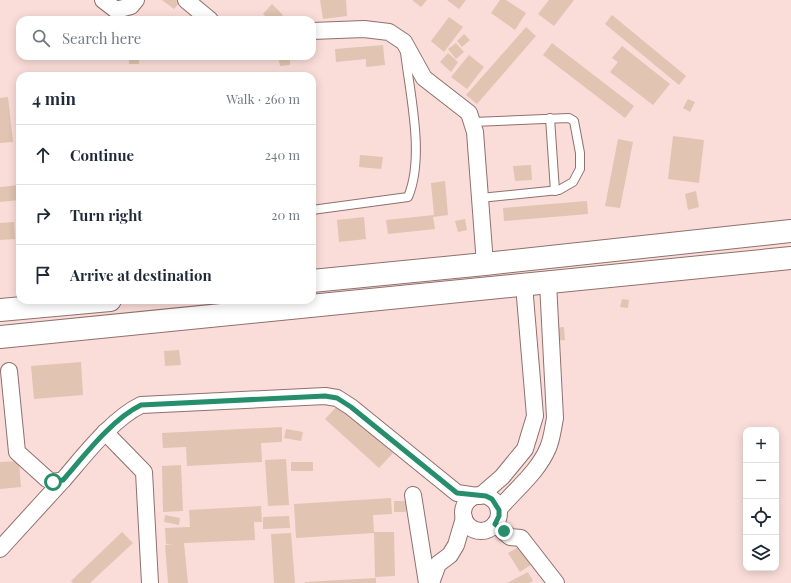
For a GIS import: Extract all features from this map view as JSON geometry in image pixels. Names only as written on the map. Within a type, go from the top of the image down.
[{"type":"street","points":[[103,0],[116,10],[131,6],[136,0]]},
{"type":"street","points":[[186,0],[205,16]]},
{"type":"street","points":[[316,31],[364,29],[389,32],[404,42],[424,78],[469,113],[473,122],[485,264]]},
{"type":"street","points":[[316,281],[791,231]]},
{"type":"street","points":[[0,337],[791,258]]},
{"type":"street","points":[[456,545],[492,522],[538,464],[547,450],[552,435],[555,418],[548,283]]},
{"type":"street","points":[[431,583],[438,564],[450,554],[456,545],[464,513],[469,501],[478,496],[502,477],[525,449],[535,416],[524,285]]},
{"type":"street","points":[[0,310],[66,304]]},
{"type":"street","points":[[9,371],[17,452],[47,479],[53,482],[63,480]]},
{"type":"street","points":[[0,549],[105,432],[130,410],[141,405],[325,396],[337,398],[351,407],[457,493],[492,499],[492,522]]},
{"type":"street","points":[[105,432],[144,472],[150,583]]},
{"type":"street","points":[[457,493],[471,528],[492,522]]},
{"type":"street","points":[[413,495],[427,583]]},
{"type":"street","points":[[492,522],[510,537],[521,538],[556,583]]},
{"type":"lane","points":[[316,209],[408,197],[414,183],[417,154],[404,42]]},
{"type":"lane","points":[[550,118],[555,190]]},
{"type":"lane","points":[[473,122],[569,118],[574,121],[580,153],[580,169],[573,182],[555,190],[480,198]]},
{"type":"building","points":[[162,0],[180,0],[181,1],[174,9]]},
{"type":"building","points":[[320,0],[346,0],[347,16],[323,19]]},
{"type":"building","points":[[412,0],[427,0],[421,7]]},
{"type":"building","points":[[447,0],[466,0],[459,9]]},
{"type":"building","points":[[500,0],[506,0],[526,13],[515,30],[491,13]]},
{"type":"building","points":[[549,0],[574,0],[554,26],[538,14]]},
{"type":"building","points":[[272,4],[283,15],[265,16],[263,14]]},
{"type":"building","points":[[612,15],[686,76],[679,85],[605,24]]},
{"type":"building","points":[[449,17],[463,27],[444,52],[431,41]]},
{"type":"building","points":[[526,27],[536,36],[477,104],[466,95]]},
{"type":"building","points":[[464,34],[470,40],[462,47],[457,41]]},
{"type":"building","points":[[456,43],[464,52],[456,59],[448,49]]},
{"type":"building","points":[[552,43],[634,106],[625,118],[543,55]]},
{"type":"building","points":[[383,45],[385,65],[366,67],[366,59],[336,62],[335,49]]},
{"type":"building","points":[[622,46],[670,84],[653,105],[610,72],[618,62],[612,58]]},
{"type":"building","points":[[448,53],[458,62],[451,72],[440,62]]},
{"type":"building","points":[[469,55],[484,67],[467,89],[451,77]]},
{"type":"building","points":[[129,60],[139,60],[139,64],[129,64]]},
{"type":"building","points":[[279,60],[290,60],[290,65],[280,66]]},
{"type":"building","points":[[8,97],[13,142],[0,143],[0,98]]},
{"type":"building","points":[[688,99],[695,102],[690,112],[683,108]]},
{"type":"building","points":[[673,136],[704,140],[699,183],[668,179]]},
{"type":"building","points":[[618,139],[633,142],[620,208],[605,206]]},
{"type":"building","points":[[360,155],[383,157],[381,169],[359,167]]},
{"type":"building","points":[[531,165],[532,180],[515,181],[513,166]]},
{"type":"building","points":[[445,181],[448,215],[433,217],[435,229],[388,234],[386,220],[434,215],[431,183]]},
{"type":"building","points":[[16,185],[16,200],[0,202],[0,187]]},
{"type":"building","points":[[696,191],[699,207],[688,210],[685,194]]},
{"type":"building","points":[[587,201],[588,214],[504,221],[503,208]]},
{"type":"building","points":[[364,217],[366,239],[339,242],[337,220]]},
{"type":"building","points":[[465,219],[467,230],[458,232],[455,221]]},
{"type":"building","points":[[14,222],[15,239],[0,240],[0,223]]},
{"type":"building","points":[[622,299],[629,300],[628,308],[620,307]]},
{"type":"building","points":[[564,327],[565,340],[553,341],[553,328]]},
{"type":"building","points":[[179,350],[181,365],[165,366],[164,351]]},
{"type":"building","points":[[81,362],[83,395],[34,399],[31,366]]},
{"type":"building","points":[[339,404],[393,453],[379,468],[325,419]]},
{"type":"building","points":[[282,427],[282,442],[261,443],[262,462],[187,466],[186,447],[163,448],[162,433]]},
{"type":"building","points":[[286,429],[303,432],[301,441],[284,438]]},
{"type":"building","points":[[286,459],[289,505],[268,506],[265,460]]},
{"type":"building","points":[[19,461],[21,487],[0,489],[0,462]]},
{"type":"building","points":[[291,462],[313,462],[313,471],[291,471]]},
{"type":"building","points":[[181,465],[183,511],[163,512],[162,466]]},
{"type":"building","points":[[391,498],[392,514],[373,515],[374,533],[296,538],[294,504]]},
{"type":"building","points":[[394,501],[406,501],[406,512],[394,512]]},
{"type":"building","points":[[261,506],[262,522],[254,522],[255,540],[184,543],[188,583],[168,583],[165,545],[173,544],[166,544],[165,528],[190,527],[189,510]]},
{"type":"building","points":[[165,515],[180,518],[179,525],[164,522]]},
{"type":"building","points":[[289,516],[290,528],[263,529],[263,517]]},
{"type":"building","points":[[122,532],[133,543],[90,583],[73,583],[71,581]]},
{"type":"building","points":[[374,532],[394,532],[395,576],[375,577]]},
{"type":"building","points":[[291,533],[295,583],[274,583],[271,534]]},
{"type":"building","points":[[520,546],[532,564],[520,572],[508,553]]},
{"type":"building","points":[[528,572],[533,581],[529,583],[507,583]]},
{"type":"building","points":[[376,578],[376,583],[305,583],[305,582]]},
{"type":"route","points":[[53,482],[63,480],[105,432],[130,410],[141,405],[325,396],[337,398],[351,407],[457,493],[486,496],[492,499],[499,510],[499,516],[495,524],[504,531]]}]
